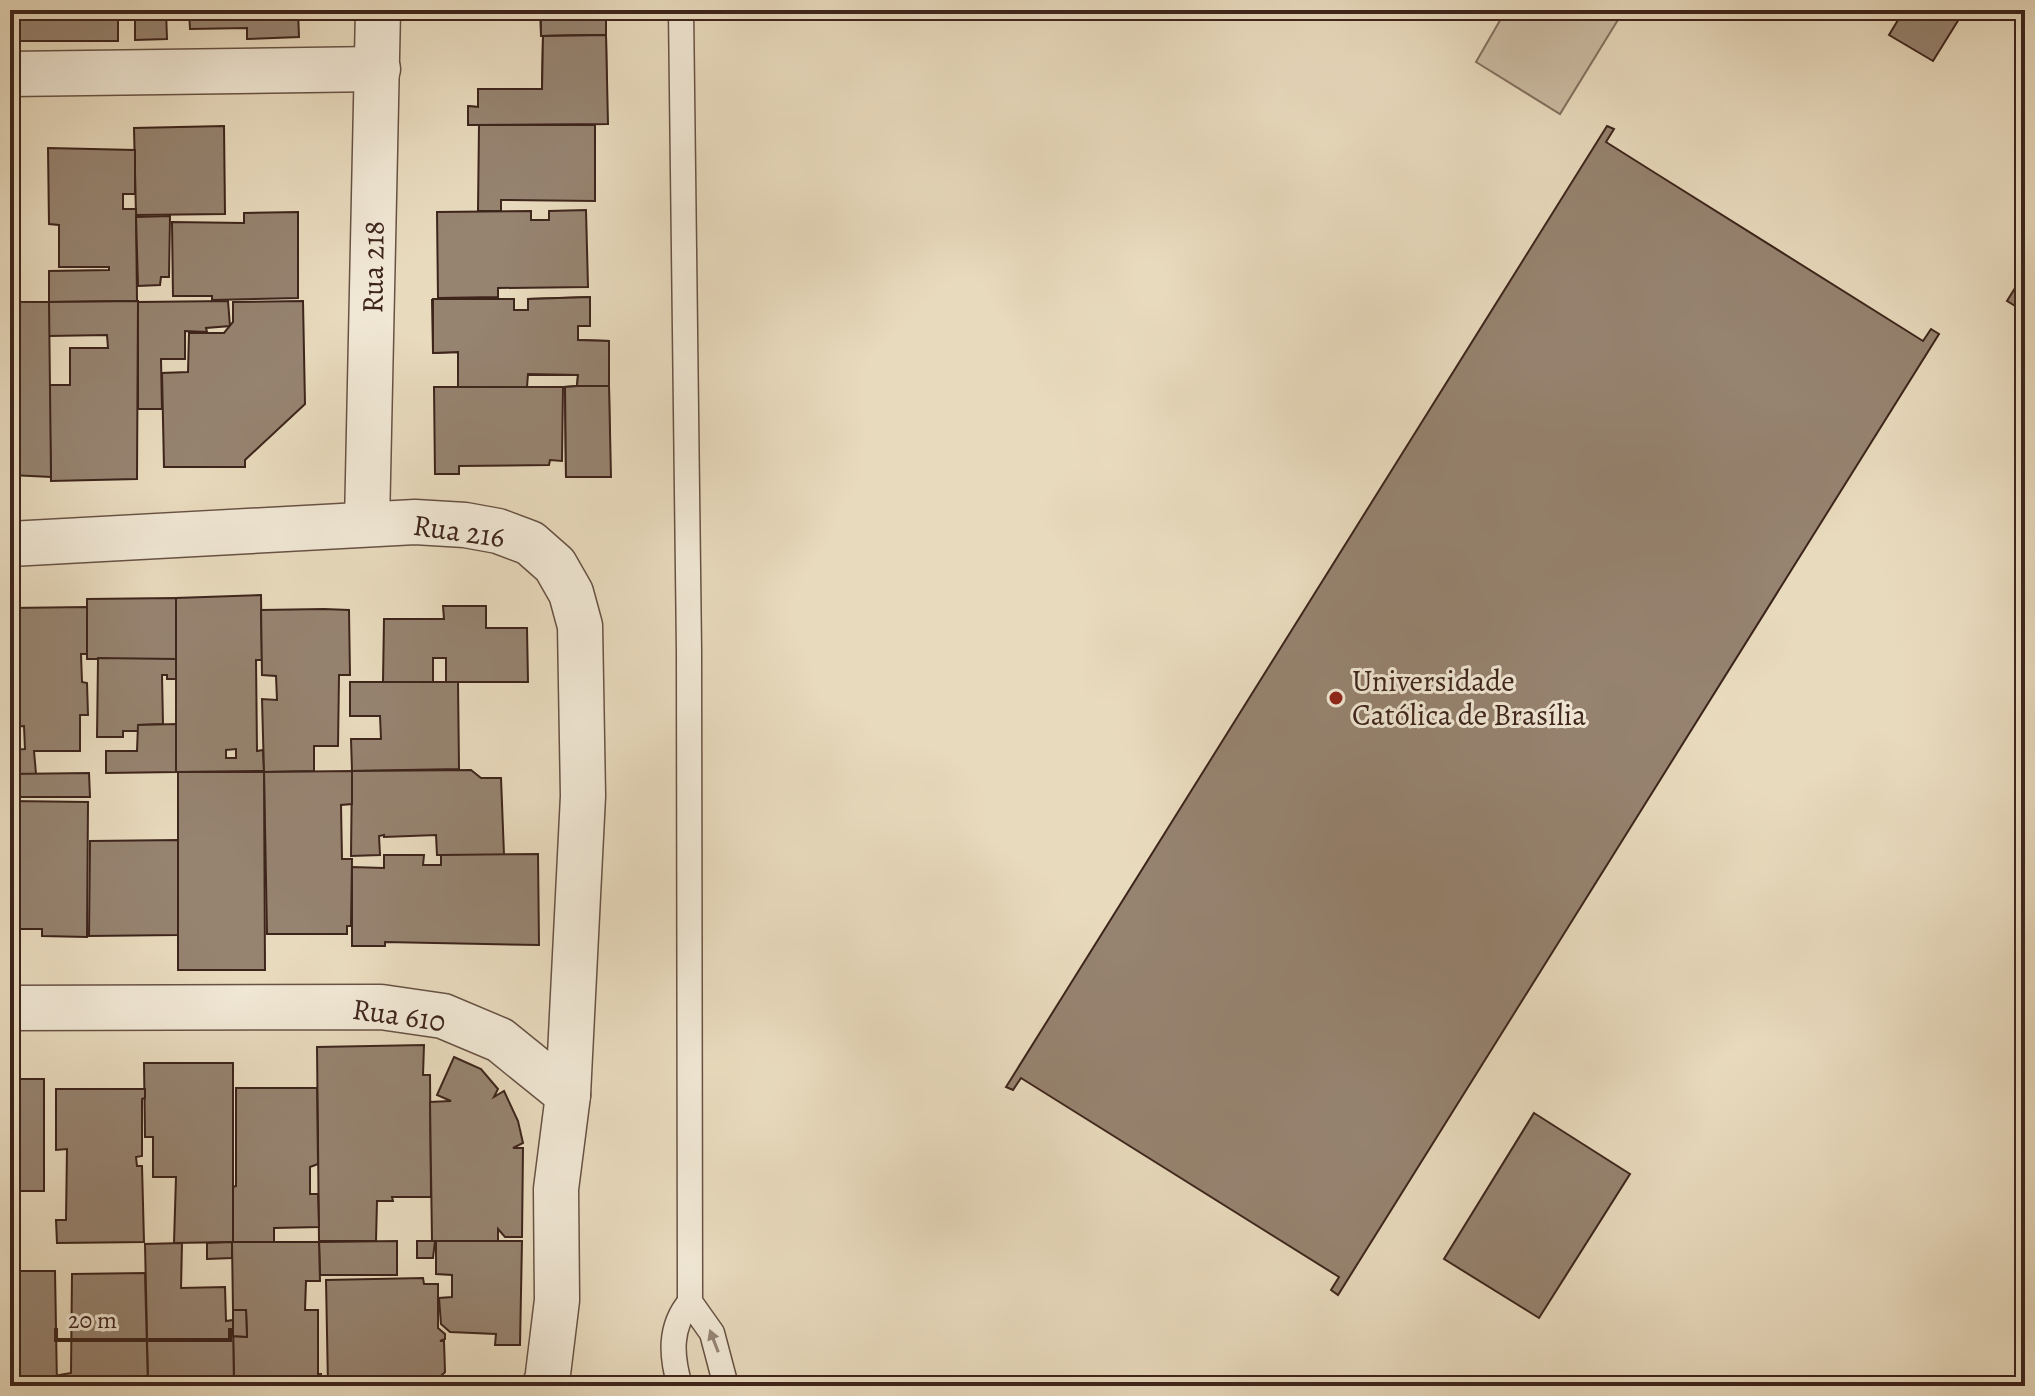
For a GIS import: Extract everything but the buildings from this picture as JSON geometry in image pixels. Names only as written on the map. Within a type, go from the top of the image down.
[{"type":"street","name":"Rua 218","points":[[367,524],[378,10]]},
{"type":"street","points":[[10,74],[378,69]]},
{"type":"street","name":"Rua 216","points":[[10,544],[415,522],[465,525],[498,531],[530,543],[555,565],[571,593],[580,626],[583,796],[568,1095]]},
{"type":"street","name":"Rua 610","points":[[10,1008],[381,1007],[443,1016],[500,1040],[568,1095]]},
{"type":"street","points":[[544,1386],[557,1300],[556,1189],[568,1095]]},
{"type":"lane","points":[[681,10],[689,651],[690,1302],[712,1333],[726,1386]]},
{"type":"lane","points":[[680,1386],[674,1365],[675,1330],[680,1315],[690,1302]]},
{"type":"shaded area","points":[[1506,10],[1624,10],[1560,114],[1476,62]]},
{"type":"place","name":"Universidade Católica de Brasília","points":[[1336,698]]}]
